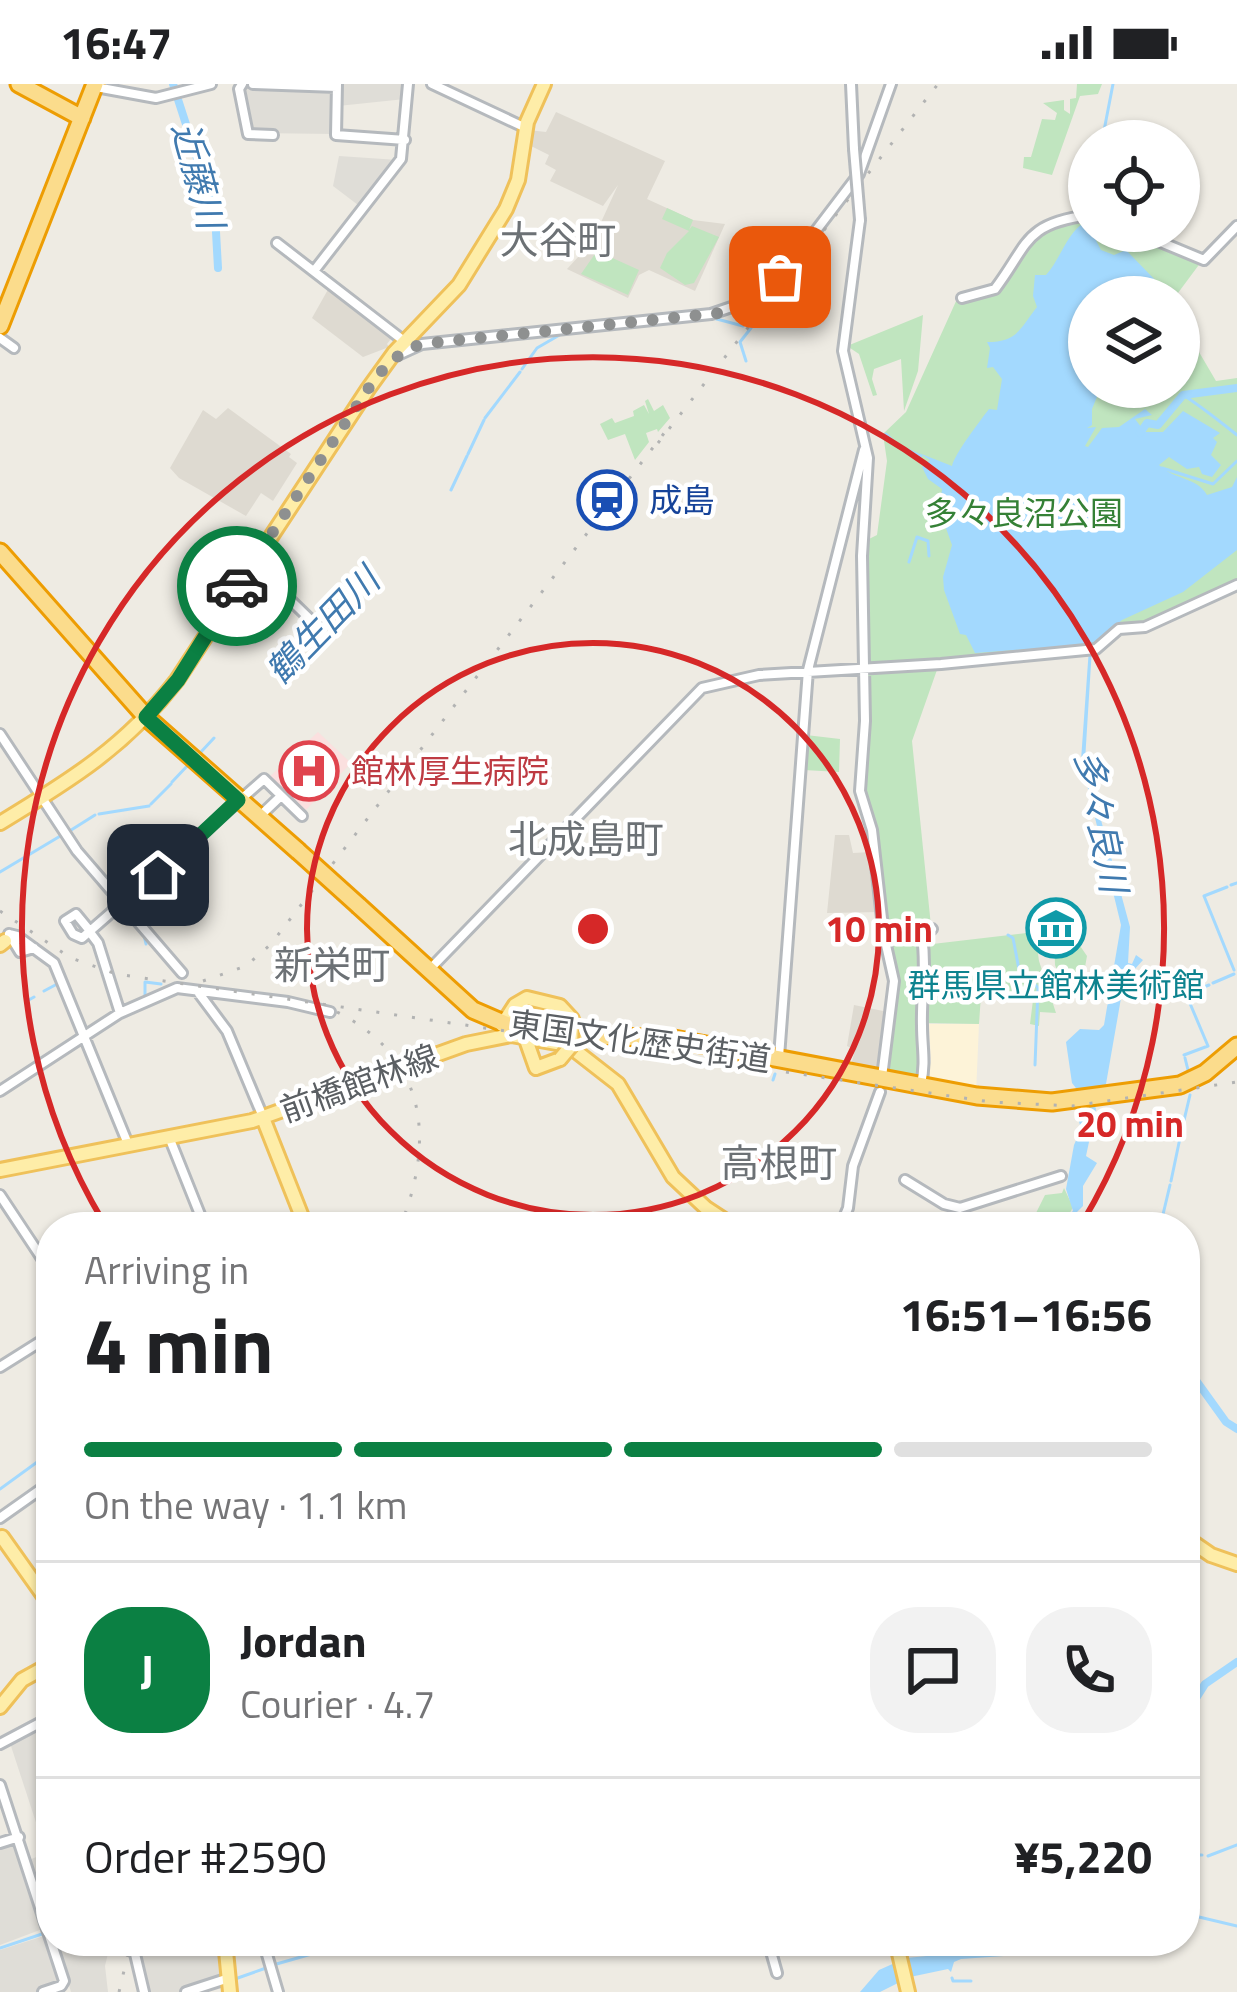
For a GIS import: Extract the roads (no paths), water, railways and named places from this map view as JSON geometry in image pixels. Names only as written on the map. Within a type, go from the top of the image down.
[{"type":"highway","points":[[23,84],[80,117]]},
{"type":"highway","points":[[0,322],[94,85]]},
{"type":"highway","name":"東国文化歴史街道","points":[[0,552],[146,717],[473,1010],[502,1025],[565,1035],[674,1039],[881,1085],[920,1086],[1004,1100],[1087,1100],[1186,1082],[1237,1046]]},
{"type":"main road","points":[[0,821],[90,764],[146,717],[178,680],[389,361],[459,285],[510,202],[526,128],[544,84]]},
{"type":"main road","points":[[502,1025],[516,1003],[527,998],[560,1006],[572,1019],[571,1046],[560,1059],[536,1068],[525,1037]]},
{"type":"main road","name":"前橋館林線","points":[[0,1170],[263,1118],[488,1037],[525,1037]]},
{"type":"main road","points":[[525,1037],[568,1045],[618,1084],[671,1174],[712,1212]]},
{"type":"main road","points":[[263,1118],[300,1212]]},
{"type":"main road","points":[[1,1535],[36,1583]]},
{"type":"main road","points":[[1200,1548],[1237,1564]]},
{"type":"main road","points":[[0,1707],[22,1680],[36,1672]]},
{"type":"main road","points":[[228,1956],[231,1987]]},
{"type":"main road","points":[[900,1956],[908,1989]]},
{"type":"street","points":[[94,85],[151,98],[211,84]]},
{"type":"street","points":[[242,84],[248,134],[272,134]]},
{"type":"street","points":[[253,84],[337,86],[336,136],[405,140]]},
{"type":"street","points":[[314,271],[397,166],[405,140],[408,84]]},
{"type":"street","points":[[432,84],[526,128]]},
{"type":"street","points":[[846,1212],[853,1166],[881,1085],[894,981],[872,830],[860,799],[867,446],[843,351],[860,220],[851,84]]},
{"type":"street","points":[[389,361],[422,344],[705,315],[755,299],[780,277],[855,181],[891,84]]},
{"type":"street","points":[[962,298],[995,289],[1029,237],[1068,220]]},
{"type":"street","points":[[1185,252],[1204,260],[1237,226]]},
{"type":"street","points":[[277,243],[405,341]]},
{"type":"street","points":[[0,338],[14,347]]},
{"type":"street","points":[[779,1059],[808,672],[867,446]]},
{"type":"street","points":[[429,970],[698,691],[757,675],[1091,649],[1120,628],[1145,627],[1237,585]]},
{"type":"street","points":[[278,589],[316,625]]},
{"type":"street","points":[[0,735],[77,850],[182,973]]},
{"type":"street","points":[[120,1013],[90,931],[263,779],[302,816]]},
{"type":"street","points":[[259,818],[281,796]]},
{"type":"street","points":[[920,1086],[926,1058],[922,939],[932,929]]},
{"type":"street","points":[[7,940],[30,947],[55,963],[128,1146]]},
{"type":"street","points":[[0,1090],[120,1013],[177,988],[330,1012]]},
{"type":"street","points":[[198,992],[227,1031],[263,1118]]},
{"type":"street","points":[[169,1137],[200,1212]]},
{"type":"street","points":[[905,1180],[944,1204],[960,1208],[1061,1176]]},
{"type":"street","points":[[0,1195],[36,1249]]},
{"type":"street","points":[[0,1366],[36,1344]]},
{"type":"street","points":[[0,1518],[36,1493]]},
{"type":"street","points":[[0,1745],[36,1727]]},
{"type":"street","points":[[0,1781],[36,1893]]},
{"type":"street","points":[[0,1843],[18,1837]]},
{"type":"street","points":[[18,1837],[36,1890]]},
{"type":"street","points":[[47,1992],[63,1985],[56,1956]]},
{"type":"street","points":[[47,1992],[67,1984],[58,1956]]},
{"type":"street","points":[[135,1956],[144,1992]]},
{"type":"street","points":[[267,1956],[278,1992]]},
{"type":"street","points":[[772,1956],[777,1973]]},
{"type":"street","points":[[186,1992],[231,1987]]},
{"type":"water","points":[[1068,241],[1068,252],[1128,252],[1151,276],[1068,276],[1068,408],[1092,408],[1092,425],[1087,428],[1096,427],[1085,446],[1102,428],[1119,427],[1145,409],[1152,415],[1135,419],[1145,432],[1163,432],[1183,411],[1220,433],[1213,438],[1217,442],[1211,455],[1221,465],[1212,477],[1169,457],[1159,465],[1207,495],[1232,487],[1237,477],[1237,550],[1183,592],[1122,620],[1092,648],[1085,761],[1130,927],[1128,963],[1136,955],[1143,960],[1124,981],[1103,1093],[1091,1095],[1096,1109],[1086,1156],[1097,1163],[1083,1186],[1083,1206],[1077,1212],[1072,1212],[1066,1189],[1081,1129],[1076,1110],[1083,1106],[1083,1097],[1072,1083],[1066,1042],[1080,1029],[1099,1030],[1104,1025],[1121,925],[1081,760],[1089,648],[975,653],[966,635],[960,634],[944,590],[952,545],[942,517],[946,512],[941,507],[947,502],[922,467],[930,460],[919,453],[952,466],[989,409],[997,410],[1002,379],[993,367],[987,368],[987,342],[1005,340],[1021,328],[1037,307],[1035,275],[1046,275]]},
{"type":"water","points":[[1004,1956],[961,1959],[954,1962],[951,1972],[910,1977],[880,1992],[860,1992],[879,1970],[906,1958]]},
{"type":"waterway","name":"近藤川","points":[[173,84],[215,214],[218,268]]},
{"type":"waterway","points":[[1106,120],[1113,84]]},
{"type":"waterway","name":"鶴生田川","points":[[713,318],[743,326]]},
{"type":"waterway","name":"鶴生田川","points":[[746,361],[740,342],[751,328]]},
{"type":"waterway","name":"鶴生田川","points":[[522,369],[537,348],[563,333]]},
{"type":"waterway","name":"鶴生田川","points":[[485,418],[520,372]]},
{"type":"waterway","points":[[1140,433],[1147,423],[1158,425],[1183,395],[1237,388]]},
{"type":"waterway","points":[[1200,407],[1237,435]]},
{"type":"waterway","name":"鶴生田川","points":[[468,454],[484,420]]},
{"type":"waterway","name":"鶴生田川","points":[[886,434],[921,456]]},
{"type":"waterway","name":"鶴生田川","points":[[451,490],[467,456]]},
{"type":"waterway","name":"多々良川","points":[[1162,468],[1213,484],[1237,461]]},
{"type":"waterway","points":[[909,562],[917,537],[928,541],[929,556]]},
{"type":"waterway","name":"鶴生田川","points":[[200,753],[214,738]]},
{"type":"waterway","name":"鶴生田川","points":[[172,782],[189,764]]},
{"type":"waterway","name":"鶴生田川","points":[[151,804],[171,784]]},
{"type":"waterway","name":"鶴生田川","points":[[99,814],[149,806]]},
{"type":"waterway","name":"鶴生田川","points":[[68,832],[95,815]]},
{"type":"waterway","name":"鶴生田川","points":[[0,872],[62,835]]},
{"type":"waterway","points":[[1231,885],[1237,883]]},
{"type":"waterway","points":[[1227,887],[1204,896],[1234,970]]},
{"type":"waterway","points":[[144,935],[146,944]]},
{"type":"waterway","points":[[1008,935],[1013,938],[1021,980],[1032,981],[1038,988],[1035,1065]]},
{"type":"waterway","points":[[1213,983],[1234,974]]},
{"type":"waterway","points":[[145,997],[145,982],[161,984]]},
{"type":"waterway","points":[[44,991],[59,983]]},
{"type":"waterway","points":[[1184,1055],[1208,1046],[1186,994],[1209,985]]},
{"type":"waterway","points":[[27,1001],[34,997]]},
{"type":"waterway","points":[[1185,1058],[1189,1074]]},
{"type":"waterway","points":[[773,1080],[775,1074]]},
{"type":"waterway","points":[[1181,1133],[1190,1095]]},
{"type":"waterway","points":[[1171,1181],[1180,1138]]},
{"type":"waterway","points":[[1164,1212],[1170,1185]]},
{"type":"waterway","name":"多々良川","points":[[1200,1386],[1226,1422],[1237,1429]]},
{"type":"waterway","points":[[0,1489],[36,1463]]},
{"type":"waterway","points":[[1200,1692],[1237,1662]]},
{"type":"waterway","points":[[1208,1856],[1237,1845]]},
{"type":"waterway","points":[[1200,1917],[1237,1926]]},
{"type":"waterway","points":[[0,1948],[36,1936]]},
{"type":"waterway","points":[[272,1963],[304,1956]]},
{"type":"waterway","points":[[235,1979],[266,1968]]},
{"type":"waterway","points":[[952,1978],[971,1981]]},
{"type":"railway","points":[[658,443],[938,84]]},
{"type":"railway","points":[[203,981],[246,966],[271,944],[665,432]]},
{"type":"railway","points":[[0,911],[71,958],[116,974],[991,1102],[1072,1106],[1237,1082]]},
{"type":"railway","points":[[337,1012],[390,1053],[416,1104],[418,1164],[405,1212]]},
{"type":"railway","points":[[119,1992],[127,1956]]},
{"type":"place","name":"成島","points":[[607,500]]},
{"type":"place","name":"館林厚生病院","points":[[309,771]]},
{"type":"place","name":"群馬県立館林美術館","points":[[1056,928]]},
{"type":"district","name":"大谷町","points":[[558,239]]},
{"type":"district","name":"北成島町","points":[[586,838]]},
{"type":"district","name":"新栄町","points":[[332,964]]},
{"type":"district","name":"高根町","points":[[779,1162]]},
{"type":"park label","name":"多々良沼公園","points":[[1024,513]]}]
